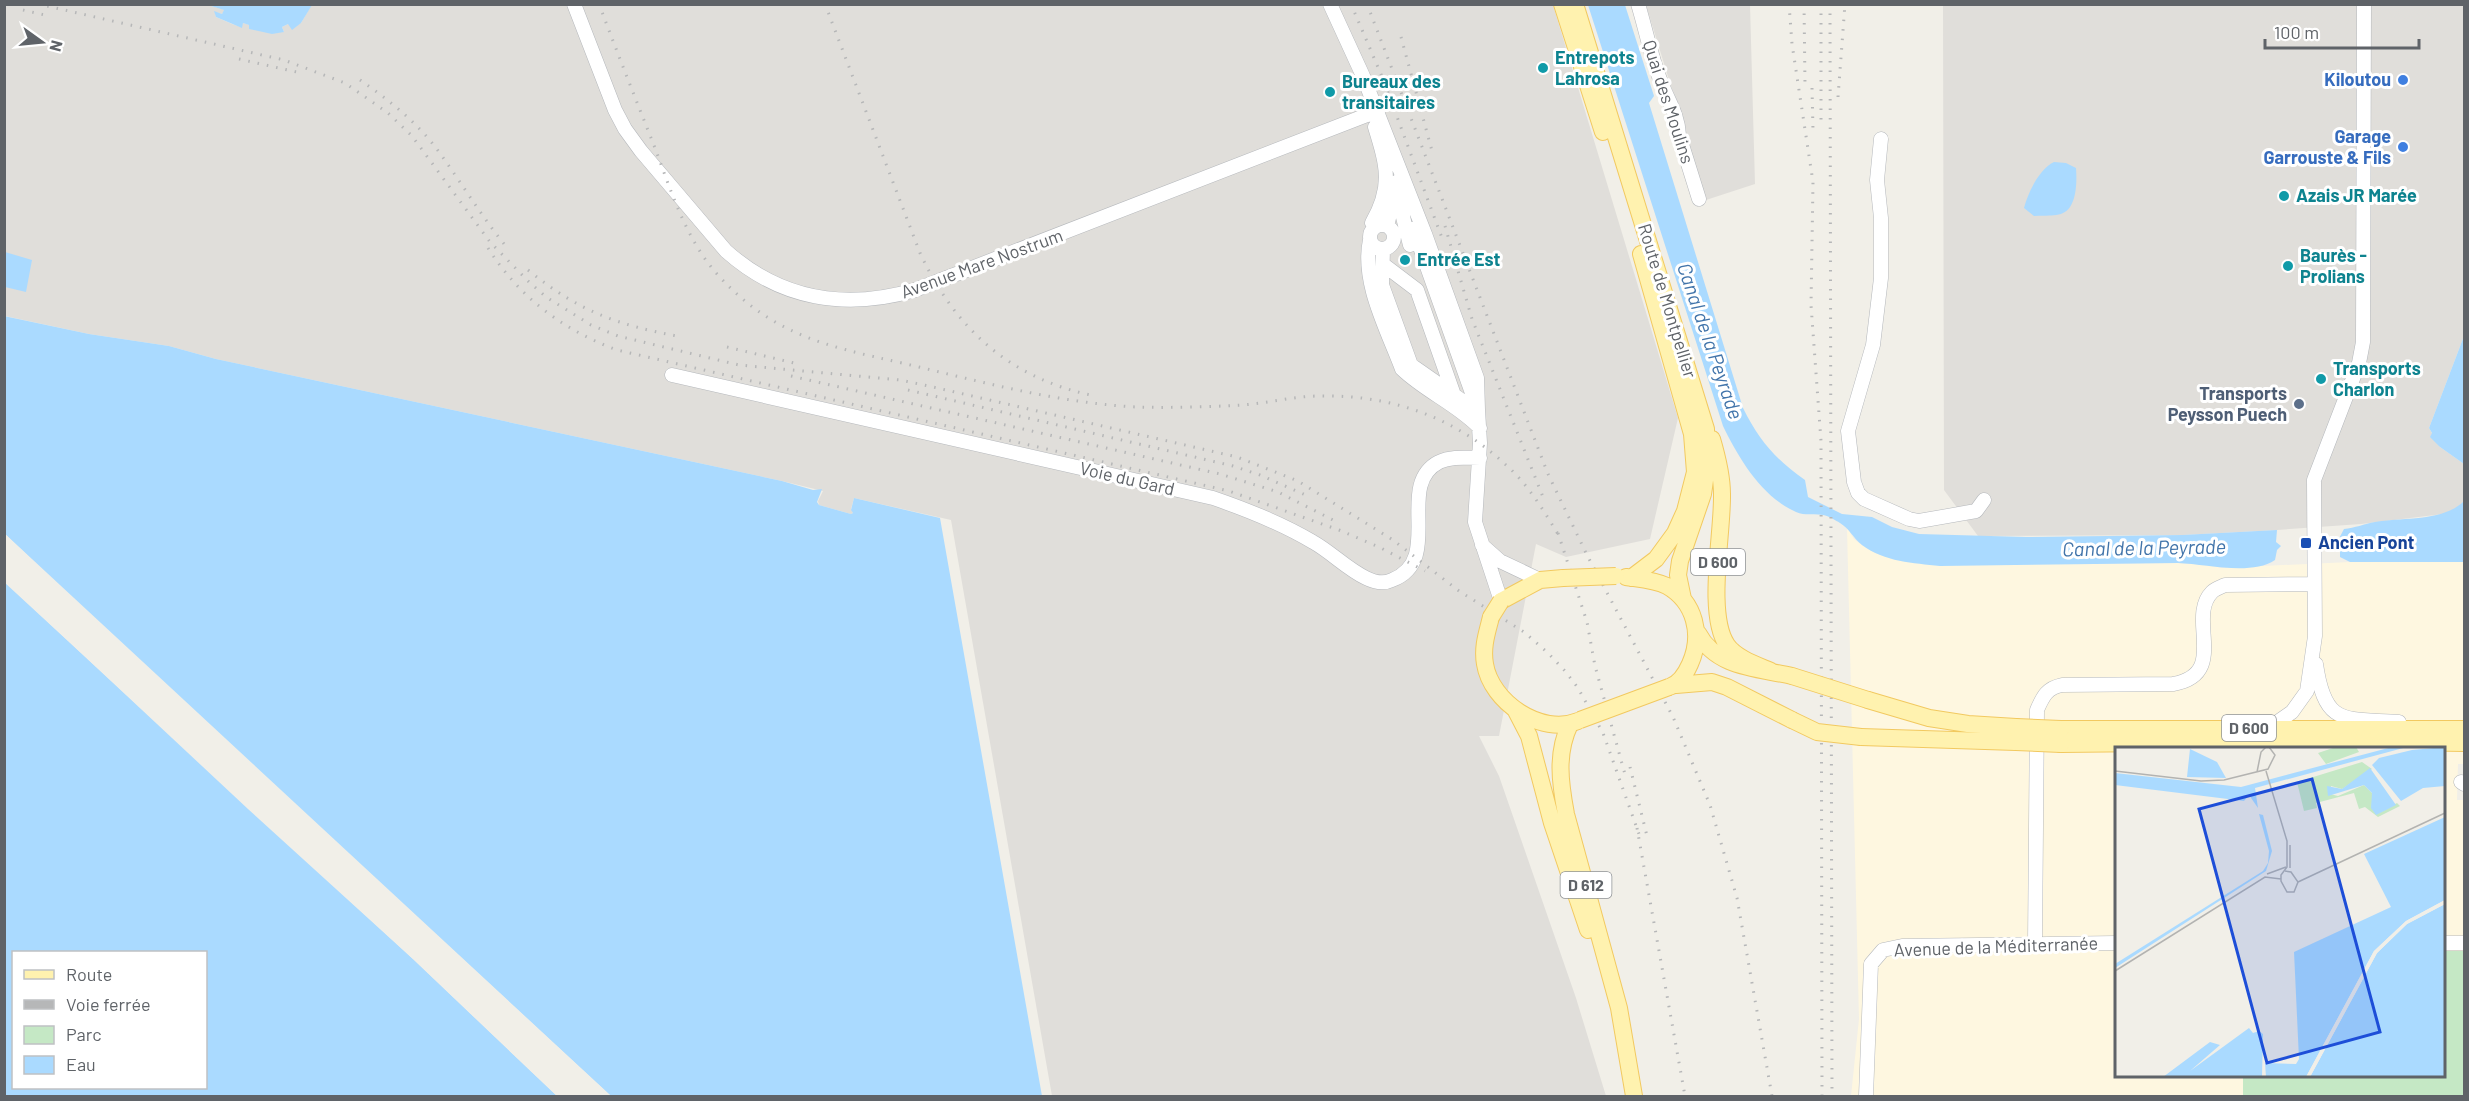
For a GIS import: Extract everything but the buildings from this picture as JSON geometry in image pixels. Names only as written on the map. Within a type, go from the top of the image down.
[{"type":"main road","name":"Route de Montpellier","points":[[1562,4],[1648,278],[1692,434],[1695,472],[1685,511],[1675,533],[1656,559],[1623,577]]},
{"type":"main road","name":"Route de Montpellier","points":[[1575,4],[1706,429],[1706,473],[1703,494],[1680,561],[1678,575],[1683,599]]},
{"type":"main road","name":"D 600","points":[[1706,429],[1712,440],[1722,494],[1716,595],[1721,629],[1727,646],[1740,656],[1771,671]]},
{"type":"main road","points":[[1623,577],[1652,581],[1667,586],[1683,599],[1693,617],[1698,633],[1695,654],[1687,670],[1672,686],[1575,722],[1555,724],[1530,718],[1515,709],[1497,692],[1489,678],[1484,644],[1491,617],[1501,601],[1540,580],[1623,577]]},
{"type":"main road","name":"D 600","points":[[1698,633],[1704,645],[1714,655],[1729,662],[1792,676],[1929,718],[2016,735]]},
{"type":"main road","name":"D 600","points":[[1672,686],[1712,682],[1727,687],[1817,732],[1861,737],[2016,735],[2278,740],[2338,745],[2464,743]]},
{"type":"main road","name":"D 612","points":[[1515,709],[1529,736],[1552,823],[1625,1047]]},
{"type":"main road","name":"D 612","points":[[1575,722],[1563,740],[1560,754],[1562,793],[1619,1008],[1634,1096]]},
{"type":"main road","name":"D 600","points":[[2278,740],[2437,727],[2464,729]]},
{"type":"street","name":"Avenue Mare Nostrum","points":[[574,4],[615,110],[641,151],[726,251],[741,264],[788,290],[817,297],[847,301],[870,300],[915,290],[1367,115],[1378,114]]},
{"type":"street","points":[[1330,4],[1399,167],[1405,185],[1403,217],[1408,239],[1460,385],[1478,410],[1480,458],[1475,522],[1501,601]]},
{"type":"street","name":"Quai des Moulins","points":[[1638,4],[1661,84],[1672,103],[1679,125],[1679,135],[1699,199]]},
{"type":"street","points":[[2364,4],[2363,342],[2359,363],[2314,480],[2314,647],[2320,690],[2327,706],[2335,712],[2349,719],[2416,723],[2437,727]]},
{"type":"street","points":[[1378,114],[1375,126],[1385,162],[1386,182],[1367,256],[1369,279],[1402,369],[1413,379],[1467,414],[1480,429]]},
{"type":"street","points":[[1881,139],[1877,180],[1881,218],[1881,278],[1873,345],[1848,431],[1856,488],[1864,499],[1897,514],[1920,521],[1977,511],[1984,500]]},
{"type":"street","points":[[1387,226],[1393,208],[1399,167]]},
{"type":"street","points":[[1381,225],[1387,226],[1393,231],[1394,239],[1390,246],[1383,249],[1375,246],[1372,231],[1381,225]]},
{"type":"street","points":[[1383,249],[1382,285],[1410,365],[1478,410]]},
{"type":"street","points":[[1384,265],[1417,290],[1454,395]]},
{"type":"street","name":"Voie du Gard","points":[[672,375],[1213,498],[1280,524],[1315,543],[1364,578],[1385,582],[1405,573],[1416,557],[1421,482],[1428,470],[1440,462],[1454,458],[1480,458]]},
{"type":"street","points":[[1482,545],[1500,561],[1540,580]]},
{"type":"street","points":[[2035,944],[2037,710],[2043,697],[2051,688],[2062,685],[2173,684],[2189,681],[2198,674],[2203,663],[2206,602],[2213,591],[2225,585],[2314,584]]},
{"type":"street","points":[[2278,740],[2292,712],[2307,691],[2314,647]]},
{"type":"street","name":"Avenue de la Méditerranée","points":[[1866,1096],[1871,964],[1882,950],[1902,946],[2115,943]]},
{"type":"street","points":[[2445,943],[2464,943]]},
{"type":"shaded area","points":[[312,4],[1553,5],[1678,418],[1650,539],[1566,557],[1536,544],[1499,736],[1479,736],[1499,776],[1576,998],[1606,1096],[1052,1096],[951,520],[854,498],[851,514],[819,505],[818,501],[823,491],[782,481],[216,359],[169,346],[89,334],[5,316],[4,5],[208,5],[225,10],[222,14],[215,12],[216,17],[232,24],[241,27],[243,23],[250,25],[249,29],[284,32],[282,27],[301,23]]},
{"type":"shaded area","points":[[1646,5],[1750,5],[1755,184],[1706,200]]},
{"type":"shaded area","points":[[1943,5],[2464,5],[2464,336],[2429,428],[2440,447],[2464,464],[2464,501],[2457,509],[2443,514],[2361,524],[2277,530],[2182,535],[1978,536],[1944,490]]},
{"type":"shaded area","points":[[1847,528],[1854,539],[1863,546],[1875,553],[1902,561],[2063,564],[2178,563],[2213,565],[2220,568],[2350,562],[2464,562],[2464,764],[2458,764],[2457,800],[2464,800],[2464,951],[2445,951],[2445,747],[2115,747],[2115,1077],[2243,1077],[2243,1096],[1851,1096],[1859,1019]]},
{"type":"green space","points":[[2445,951],[2464,951],[2464,1096],[2243,1096],[2243,1077],[2445,1077]]},
{"type":"water","points":[[208,5],[312,5],[301,23],[292,30],[288,24],[282,27],[284,32],[272,34],[249,29],[249,25],[243,23],[242,28],[216,17],[214,11],[222,14],[224,10]]},
{"type":"water","name":"Canal de la Peyrade","points":[[1588,5],[1625,5],[1654,96],[1649,103],[1743,408],[1755,430],[1769,448],[1805,480],[1808,497],[1842,514],[1872,517],[1892,527],[1919,534],[2026,537],[2182,535],[2277,530],[2276,542],[2281,546],[2277,550],[2275,560],[2265,565],[2241,568],[2178,563],[1940,566],[1920,564],[1900,561],[1871,551],[1832,518],[1796,512],[1772,497],[1744,464],[1723,426]]},
{"type":"water","points":[[2054,162],[2066,163],[2076,168],[2074,200],[2068,210],[2063,213],[2034,216],[2024,208],[2026,202],[2039,176]]},
{"type":"water","points":[[5,252],[32,260],[26,292],[5,287]]},
{"type":"water","points":[[4,316],[89,334],[169,346],[216,359],[782,481],[813,490],[822,489],[817,502],[819,505],[851,514],[854,498],[940,518],[1042,1096],[611,1096],[5,534]]},
{"type":"water","points":[[2464,336],[2464,464],[2430,437],[2432,433],[2429,428]]},
{"type":"water","points":[[2464,501],[2464,562],[2350,562],[2340,557],[2340,550],[2335,546],[2344,529],[2375,522],[2434,516],[2455,508]]},
{"type":"water","points":[[4,582],[413,959],[557,1096],[5,1096]]},
{"type":"pier","points":[[5,534],[108,632],[611,1096],[607,1096],[106,634],[4,538]]},
{"type":"pier","points":[[4,579],[415,957],[560,1096],[557,1096],[413,959],[248,809]]},
{"type":"railway","points":[[38,4],[284,60],[345,83],[388,113],[412,136],[490,242],[529,282],[546,297],[591,325],[618,336],[739,365],[900,380],[933,387],[1237,457],[1298,481],[1393,540],[1459,591],[1524,632],[1548,653],[1578,688],[1603,733],[1639,834]]},
{"type":"railway","points":[[599,4],[673,198],[696,246],[717,274],[738,295],[758,311],[780,324],[802,335],[849,350],[1018,390],[1107,405],[1137,407],[1242,405],[1327,396],[1377,400],[1401,406],[1446,423],[1487,449],[1522,481],[1561,539]]},
{"type":"railway","points":[[825,4],[920,253],[934,281],[969,328],[1012,364],[1065,388],[1095,396]]},
{"type":"railway","points":[[1351,4],[1383,79],[1442,238]]},
{"type":"railway","points":[[1367,4],[1548,474],[1587,555],[1673,717],[1710,805],[1737,898],[1772,1096]]},
{"type":"railway","points":[[1789,4],[1792,44],[1813,182],[1811,305],[1821,441],[1822,1096]]},
{"type":"railway","points":[[1804,4],[1805,85]]},
{"type":"railway","points":[[1821,4],[1821,127]]},
{"type":"railway","points":[[1830,4],[1832,1096]]},
{"type":"railway","points":[[1838,97],[1845,4]]},
{"type":"railway","points":[[23,10],[49,16]]},
{"type":"railway","points":[[1401,37],[1432,151]]},
{"type":"railway","points":[[239,59],[301,73]]},
{"type":"railway","points":[[360,80],[402,113],[431,141],[509,250]]},
{"type":"railway","points":[[1812,88],[1813,130]]},
{"type":"railway","points":[[1445,226],[1472,319],[1545,502]]},
{"type":"railway","points":[[488,248],[514,282],[544,310],[578,333],[617,350],[1229,491],[1339,530],[1379,547],[1425,571]]},
{"type":"railway","points":[[528,270],[565,296],[600,315],[618,322],[682,337]]},
{"type":"railway","points":[[727,347],[794,363]]},
{"type":"railway","points":[[791,376],[1220,474],[1278,492],[1337,522]]},
{"type":"railway","points":[[908,390],[1233,466],[1310,497]]},
{"type":"railway","points":[[1558,533],[1587,622],[1595,666],[1626,778]]},
{"type":"railway","points":[[1630,767],[1647,836]]},
{"type":"railway","points":[[1637,828],[1685,1096]]},
{"type":"place","name":"Entrepots Lahrosa","points":[[1543,68]]},
{"type":"place","name":"Kiloutou","points":[[2403,80]]},
{"type":"place","name":"Bureaux des transitaires","points":[[1330,92]]},
{"type":"place","name":"Garage Garrouste & Fils","points":[[2403,147]]},
{"type":"place","name":"Azais JR Marée","points":[[2284,196]]},
{"type":"place","name":"Entrée Est","points":[[1405,260]]},
{"type":"place","name":"Baurès - Prolians","points":[[2288,266]]},
{"type":"place","name":"Transports Charlon","points":[[2321,379]]},
{"type":"place","name":"Transports Peysson Puech","points":[[2299,404]]},
{"type":"place","name":"Ancien Pont","points":[[2306,543]]}]
